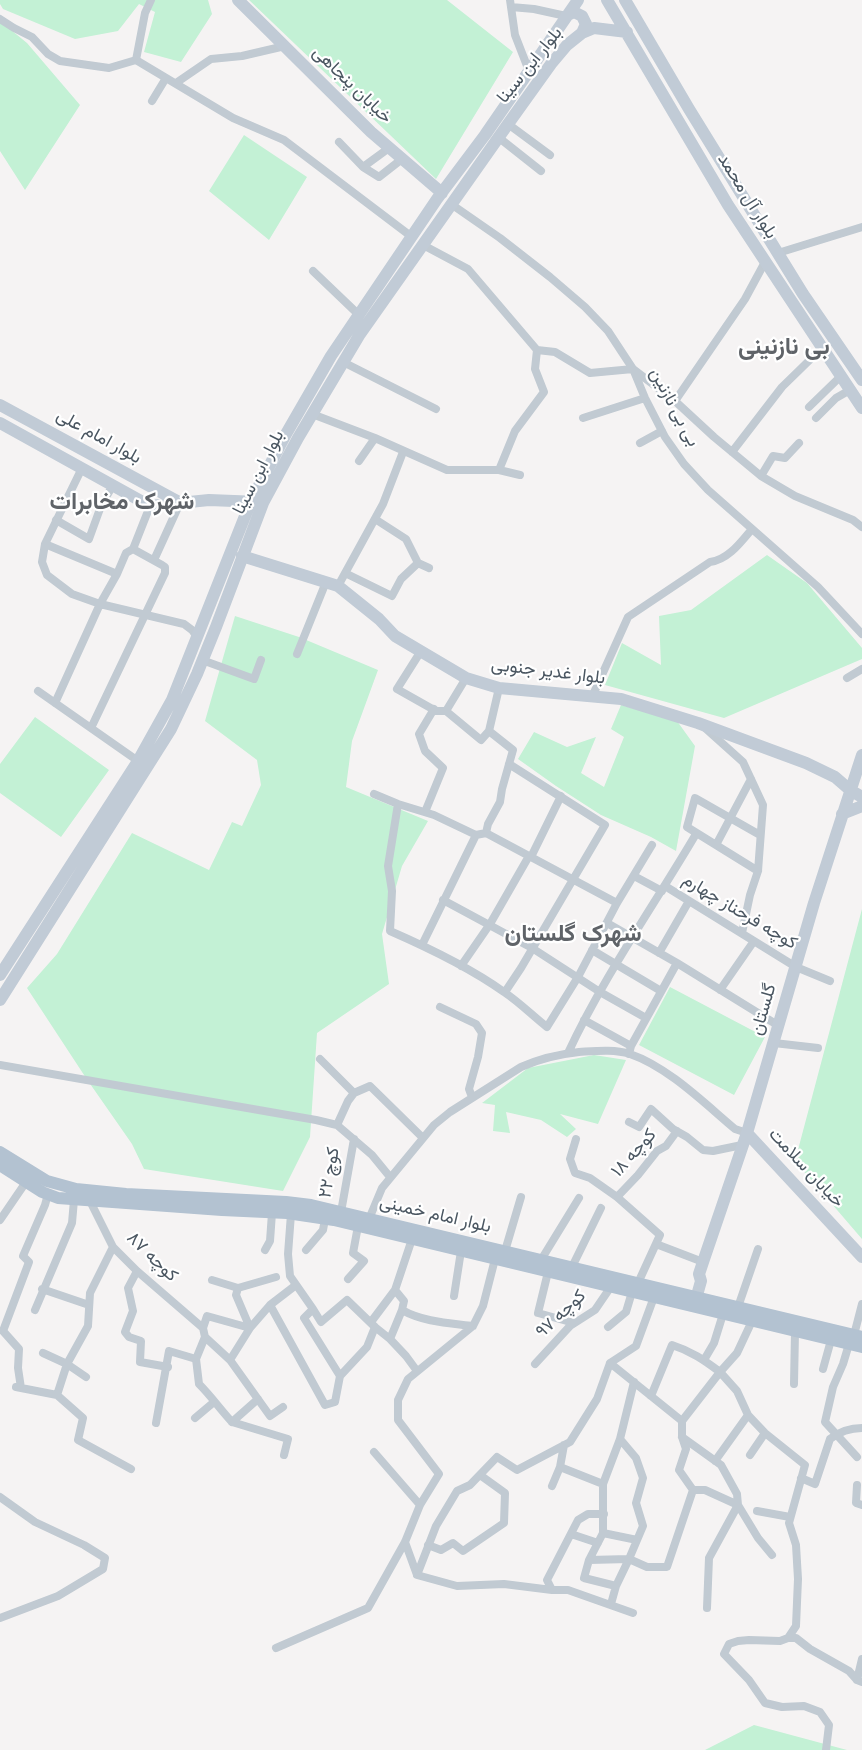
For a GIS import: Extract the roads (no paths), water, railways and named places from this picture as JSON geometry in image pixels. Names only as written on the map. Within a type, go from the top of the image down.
[{"type":"main road","name":"خیابان پنجاهی","points":[[238,0],[371,132],[442,193]]},
{"type":"main road","name":"بلوار ابن سینا","points":[[0,975],[138,761],[172,700],[197,637],[286,434],[331,356],[578,0]]},
{"type":"main road","name":"بلوار آل محمد","points":[[607,0],[765,262],[862,408]]},
{"type":"main road","name":"بلوار آل محمد","points":[[625,0],[803,294],[862,380]]},
{"type":"main road","points":[[566,16],[574,12],[582,16],[586,24],[582,33]]},
{"type":"main road","name":"بلوار ابن سینا","points":[[0,1000],[171,729],[202,660],[242,556],[257,502],[342,362],[498,137],[567,45],[582,33],[594,28],[627,32]]},
{"type":"main road","points":[[707,168],[721,161]]},
{"type":"main road","name":"بلوار امام علی","points":[[0,405],[180,503]]},
{"type":"main road","name":"بلوار امام علی","points":[[0,423],[150,506]]},
{"type":"main road","points":[[150,506],[209,500],[257,502]]},
{"type":"main road","name":"بلوار غدیر جنوبی","points":[[242,556],[332,584],[379,619],[395,636],[466,678],[499,688],[621,699],[698,723],[806,763],[855,784]]},
{"type":"main road","name":"گلستان","points":[[691,1301],[701,1281],[701,1268],[747,1132],[842,814],[855,784],[862,755]]},
{"type":"main road","points":[[855,784],[862,797]]},
{"type":"main road","points":[[842,814],[862,806]]},
{"type":"main road","name":"خیابان سلامت","points":[[747,1132],[862,1257]]},
{"type":"main road","name":"بلوار امام خمینی","points":[[0,1152],[47,1181],[68,1188],[364,1222],[498,1253],[572,1267],[635,1288],[691,1301],[723,1314],[795,1332],[831,1340],[857,1341]]},
{"type":"main road","name":"بلوار امام خمینی","points":[[0,1165],[26,1182],[58,1198],[90,1201],[286,1202],[341,1212],[412,1239],[461,1251],[498,1253],[548,1272],[610,1288],[635,1288],[654,1298],[738,1307],[857,1341]]},
{"type":"street","points":[[136,60],[145,13],[151,0]]},
{"type":"street","points":[[529,71],[515,35],[510,4],[566,16]]},
{"type":"street","points":[[0,19],[32,37],[48,54],[60,61],[109,68],[136,60],[233,118],[284,140],[412,237]]},
{"type":"street","points":[[176,83],[211,59],[242,56],[285,46]]},
{"type":"street","points":[[152,101],[166,78]]},
{"type":"street","points":[[508,124],[550,155]]},
{"type":"street","points":[[498,137],[541,171]]},
{"type":"street","points":[[339,142],[363,167],[379,177],[402,159]]},
{"type":"street","points":[[363,167],[389,148]]},
{"type":"street","name":"بی بی نازنین","points":[[451,204],[533,264],[585,307],[608,331],[633,369],[662,431],[684,464],[708,490],[818,587],[862,634]]},
{"type":"street","points":[[778,253],[862,227]]},
{"type":"street","points":[[423,244],[468,269],[537,350],[555,352],[590,373],[633,369],[675,401],[761,476],[795,496],[853,520],[862,527]]},
{"type":"street","points":[[675,401],[745,299],[765,262]]},
{"type":"street","points":[[313,271],[359,315]]},
{"type":"street","points":[[732,452],[782,387],[822,348]]},
{"type":"street","points":[[500,470],[515,431],[544,392],[536,369],[537,350]]},
{"type":"street","points":[[342,362],[436,409]]},
{"type":"street","points":[[809,407],[841,376]]},
{"type":"street","points":[[816,418],[836,398],[850,390]]},
{"type":"street","points":[[583,418],[645,398]]},
{"type":"street","points":[[312,414],[375,438],[447,470],[500,470],[520,475]]},
{"type":"street","points":[[640,443],[662,431]]},
{"type":"street","points":[[359,461],[375,438]]},
{"type":"street","points":[[761,476],[773,456],[785,458],[799,443]]},
{"type":"street","points":[[297,654],[332,584],[345,573],[375,519],[403,452]]},
{"type":"street","points":[[82,468],[45,544],[42,562],[47,574],[72,594],[100,604],[184,624],[197,637]]},
{"type":"street","points":[[56,520],[90,539],[101,506],[113,485]]},
{"type":"street","points":[[154,560],[180,503]]},
{"type":"street","points":[[55,703],[100,604],[126,553],[133,549],[150,506]]},
{"type":"street","points":[[375,519],[406,539],[418,562],[429,568]]},
{"type":"street","points":[[592,697],[628,617],[710,562],[717,561],[735,548],[752,528]]},
{"type":"street","points":[[45,544],[117,574]]},
{"type":"street","points":[[91,728],[165,573],[165,567],[133,549]]},
{"type":"street","points":[[345,573],[392,596],[401,579],[418,562]]},
{"type":"street","points":[[421,651],[397,689],[434,709],[446,711],[481,740],[489,731],[499,688]]},
{"type":"street","points":[[202,660],[254,679],[261,660]]},
{"type":"street","points":[[847,678],[862,669]]},
{"type":"street","points":[[446,711],[466,678]]},
{"type":"street","points":[[38,691],[138,761]]},
{"type":"street","points":[[424,812],[443,768],[425,751],[419,734],[434,709]]},
{"type":"street","points":[[698,723],[743,762],[763,805],[758,872],[750,895],[742,933]]},
{"type":"street","points":[[422,945],[444,900],[500,801],[513,750],[489,731]]},
{"type":"street","points":[[505,992],[605,825],[509,764]]},
{"type":"street","points":[[716,844],[752,779]]},
{"type":"street","points":[[374,794],[481,834],[530,856],[617,903]]},
{"type":"street","points":[[461,966],[490,924],[530,856],[561,796]]},
{"type":"street","points":[[758,872],[687,827],[695,798],[760,836]]},
{"type":"street","points":[[398,804],[388,866],[392,891],[390,931],[422,945],[505,992],[547,1028],[652,845]]},
{"type":"street","points":[[568,1053],[615,964],[696,834]]},
{"type":"street","name":"کوچه فرحناز چهارم","points":[[634,876],[689,901],[796,967],[830,981]]},
{"type":"street","points":[[444,900],[532,948],[600,992],[646,1018]]},
{"type":"street","points":[[658,953],[689,901]]},
{"type":"street","points":[[607,923],[779,1026]]},
{"type":"street","points":[[720,990],[754,941]]},
{"type":"street","points":[[592,950],[661,991]]},
{"type":"street","points":[[630,1050],[677,963]]},
{"type":"street","points":[[440,1007],[476,1024],[482,1033],[469,1089],[472,1097]]},
{"type":"street","points":[[584,1020],[662,1071],[735,1129],[747,1132]]},
{"type":"street","points":[[774,1043],[818,1048]]},
{"type":"street","points":[[348,1279],[364,1261],[353,1253],[364,1222],[382,1188],[434,1125],[450,1112],[532,1062],[568,1053],[630,1050]]},
{"type":"street","points":[[320,1059],[354,1093]]},
{"type":"street","points":[[0,1065],[337,1125],[372,1155],[390,1177]]},
{"type":"street","points":[[337,1125],[354,1093],[370,1086],[423,1138]]},
{"type":"street","points":[[629,1122],[639,1127],[651,1109],[703,1150],[713,1151],[742,1145]]},
{"type":"street","name":"کوچه ۱۸","points":[[656,1244],[660,1235],[618,1197],[677,1131]]},
{"type":"street","name":"کوچ ۲۲","points":[[341,1212],[354,1139]]},
{"type":"street","points":[[576,1139],[570,1159],[575,1173],[590,1178],[618,1197]]},
{"type":"street","points":[[0,1220],[26,1182]]},
{"type":"street","points":[[48,1194],[23,1256],[29,1262],[2,1330],[19,1349],[19,1387],[57,1395],[83,1418],[78,1440],[131,1469]]},
{"type":"street","points":[[276,1648],[368,1608],[405,1542],[420,1505],[439,1474],[398,1420],[398,1400],[408,1379],[473,1326],[483,1306],[498,1253],[521,1197]]},
{"type":"street","points":[[541,1260],[579,1198]]},
{"type":"street","points":[[35,1310],[72,1223],[74,1200]]},
{"type":"street","name":"کوچه ۸۷","points":[[90,1201],[114,1247],[137,1271],[203,1328]]},
{"type":"street","points":[[572,1267],[601,1208]]},
{"type":"street","points":[[265,1250],[270,1241],[272,1213]]},
{"type":"street","points":[[291,1214],[288,1254],[290,1276],[321,1322],[347,1300],[390,1339],[417,1371]]},
{"type":"street","points":[[306,1250],[323,1230],[325,1219]]},
{"type":"street","points":[[270,1305],[325,1405],[335,1402],[340,1376],[367,1347],[373,1324],[395,1290],[412,1239]]},
{"type":"street","points":[[609,1327],[626,1312],[656,1244],[701,1268]]},
{"type":"street","points":[[57,1395],[67,1364],[88,1326],[90,1293],[114,1247]]},
{"type":"street","points":[[738,1307],[758,1249]]},
{"type":"street","points":[[454,1296],[461,1251]]},
{"type":"street","points":[[137,1271],[128,1288],[133,1311],[125,1332],[129,1337],[141,1341],[140,1362],[168,1367]]},
{"type":"street","points":[[548,1272],[538,1313],[574,1323]]},
{"type":"street","points":[[212,1280],[238,1288],[276,1277]]},
{"type":"street","points":[[230,1360],[250,1328],[270,1305],[296,1285]]},
{"type":"street","points":[[238,1288],[236,1295],[250,1328]]},
{"type":"street","name":"کوچه ۹۷","points":[[535,1364],[570,1326],[595,1310],[610,1288]]},
{"type":"street","points":[[42,1289],[89,1305]]},
{"type":"street","points":[[390,1339],[404,1301],[395,1290]]},
{"type":"street","points":[[417,1575],[436,1526],[457,1491],[471,1485],[497,1457],[517,1470],[570,1442],[597,1399],[610,1363],[636,1346],[654,1298]]},
{"type":"street","points":[[857,1457],[825,1422],[843,1364],[857,1341],[862,1304]]},
{"type":"street","points":[[313,1309],[304,1318],[340,1376]]},
{"type":"street","points":[[402,1310],[434,1321],[473,1326]]},
{"type":"street","points":[[704,1360],[714,1343],[723,1314]]},
{"type":"street","points":[[250,1328],[207,1316],[203,1328],[205,1337],[230,1360],[270,1416],[282,1407]]},
{"type":"street","points":[[693,1490],[679,1470],[686,1449],[682,1437],[682,1421],[720,1372],[738,1353],[752,1321]]},
{"type":"street","points":[[794,1384],[795,1332]]},
{"type":"street","points":[[205,1337],[195,1359],[199,1384],[232,1422],[288,1439],[284,1455]]},
{"type":"street","points":[[823,1369],[831,1340]]},
{"type":"street","points":[[651,1396],[672,1345],[685,1349],[720,1372],[737,1391],[748,1415],[765,1433],[805,1465],[789,1523],[796,1545],[798,1579],[796,1626],[788,1638]]},
{"type":"street","points":[[156,1423],[170,1351],[195,1359]]},
{"type":"street","points":[[43,1353],[67,1364],[86,1377]]},
{"type":"street","points":[[610,1363],[682,1421]]},
{"type":"street","points":[[579,1593],[590,1560],[603,1533],[603,1484],[620,1439],[634,1382]]},
{"type":"street","points":[[232,1422],[258,1399]]},
{"type":"street","points":[[195,1418],[214,1402]]},
{"type":"street","points":[[715,1461],[748,1415]]},
{"type":"street","points":[[801,1478],[815,1484],[830,1439],[836,1434],[862,1428]]},
{"type":"street","points":[[750,1455],[765,1433]]},
{"type":"street","points":[[682,1437],[721,1465],[737,1494],[738,1504],[758,1538],[772,1555]]},
{"type":"street","points":[[611,1604],[616,1586],[643,1526],[636,1503],[643,1478],[636,1458],[620,1439]]},
{"type":"street","points":[[552,1486],[560,1467],[564,1445]]},
{"type":"street","points":[[374,1452],[420,1505]]},
{"type":"street","points":[[560,1467],[603,1484]]},
{"type":"street","points":[[428,1545],[441,1550],[453,1543],[463,1551],[504,1523],[505,1493],[480,1475]]},
{"type":"street","points":[[857,1485],[856,1503],[862,1505]]},
{"type":"street","points":[[693,1490],[705,1490],[738,1504]]},
{"type":"street","points":[[590,1560],[629,1559],[647,1567],[667,1567],[693,1490]]},
{"type":"street","points":[[0,1497],[35,1522],[84,1545],[105,1558],[103,1569],[84,1581],[57,1596],[0,1618]]},
{"type":"street","points":[[707,1608],[709,1558],[738,1504]]},
{"type":"street","points":[[757,1511],[790,1517]]},
{"type":"street","points":[[552,1590],[547,1580],[578,1520],[588,1514],[604,1514]]},
{"type":"street","points":[[603,1533],[637,1540]]},
{"type":"street","points":[[571,1534],[598,1543]]},
{"type":"street","points":[[405,1542],[417,1575]]},
{"type":"street","points":[[417,1575],[457,1586],[504,1584],[568,1590],[633,1613]]},
{"type":"street","points":[[584,1578],[616,1586]]},
{"type":"street","points":[[826,1750],[829,1725],[820,1712],[804,1706],[782,1707],[765,1703],[749,1680],[724,1654],[729,1644],[738,1641],[780,1641],[796,1638],[810,1649],[849,1671],[860,1681]]},
{"type":"street","points":[[860,1681],[862,1659]]},
{"type":"district","name":"بی نازنینی","points":[[784,349]]},
{"type":"district","name":"شهرک مخابرات","points":[[122,504]]},
{"type":"district","name":"شهرک گلستان","points":[[573,936]]}]
